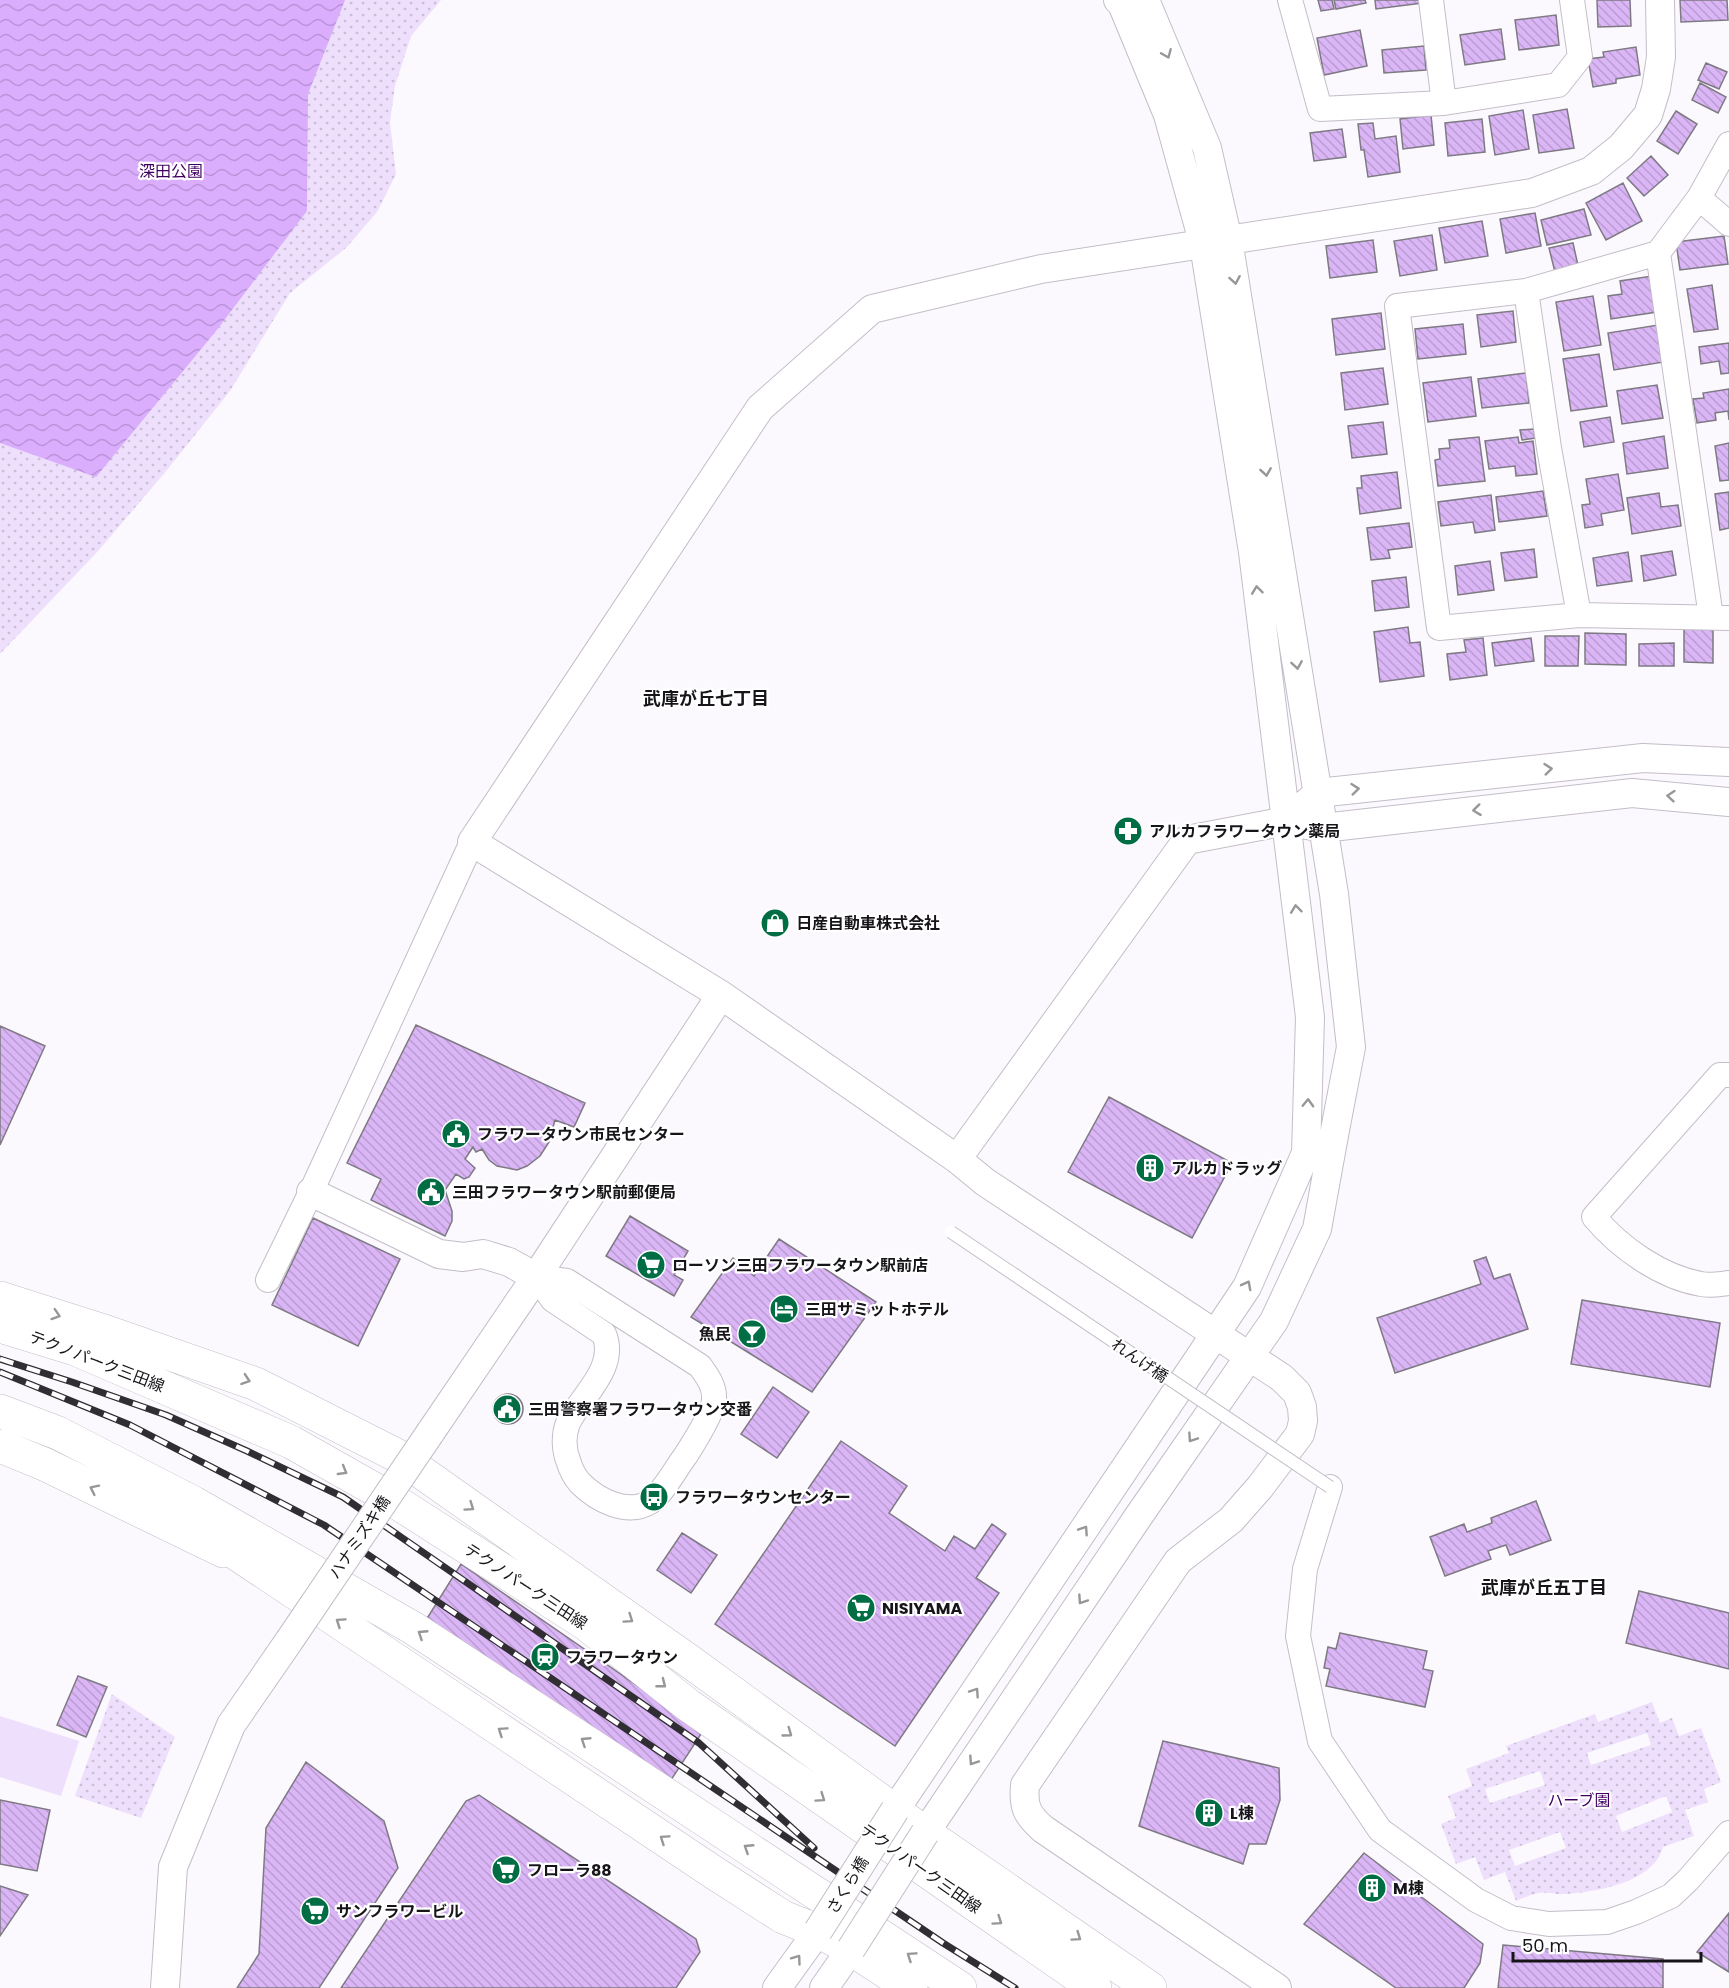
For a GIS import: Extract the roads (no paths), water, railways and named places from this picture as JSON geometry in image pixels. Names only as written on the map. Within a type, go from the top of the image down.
[{"type":"main road","points":[[0,1298],[110,1333],[256,1384],[400,1457],[692,1663],[925,1833],[1150,1988]]},
{"type":"main road","name":"テクノパーク三田線","points":[[0,1326],[75,1349],[291,1442],[390,1497],[586,1624],[688,1705],[1095,1988]]},
{"type":"main road","points":[[75,1349],[170,1372],[302,1430],[435,1482]]},
{"type":"main road","points":[[0,1411],[58,1433],[194,1503],[413,1628],[960,1988]]},
{"type":"main road","points":[[58,1433],[713,1872],[783,1917],[818,1931],[851,1949],[911,1988]]},
{"type":"main road","points":[[0,1446],[44,1464],[260,1569]]},
{"type":"street","points":[[1118,0],[1122,4],[1168,115],[1216,242]]},
{"type":"street","points":[[824,1988],[925,1833],[1274,1321],[1317,1229],[1351,1047],[1334,894],[1318,793],[1216,242],[1207,148],[1145,0]]},
{"type":"street","points":[[1290,0],[1320,109],[1444,103],[1558,85],[1580,57],[1572,0]]},
{"type":"street","points":[[1431,0],[1444,103]]},
{"type":"street","points":[[268,1280],[312,1192],[472,842],[760,408],[872,309],[1041,269],[1532,193],[1591,171],[1621,147],[1648,115],[1656,89],[1661,57],[1660,0]]},
{"type":"street","points":[[1659,253],[1720,618],[1580,615],[1439,628],[1397,306],[1526,291],[1659,253],[1699,198],[1729,144]]},
{"type":"street","points":[[1699,198],[1729,224]]},
{"type":"street","name":"さくら橋","points":[[777,1988],[818,1931],[895,1810],[1247,1287],[1306,1153],[1310,1017],[1216,242]]},
{"type":"street","points":[[1526,291],[1549,448],[1580,615]]},
{"type":"street","points":[[1286,821],[1318,793],[1643,759],[1729,762]]},
{"type":"street","points":[[957,1160],[1187,840],[1286,821],[1323,828],[1632,793],[1729,801]]},
{"type":"street","points":[[472,842],[721,995],[995,1188],[1282,1378],[1297,1393],[1302,1407],[1303,1421],[1300,1434],[1231,1520],[1179,1562],[1025,1785],[1024,1800],[1030,1817],[1043,1829],[1277,1988]]},
{"type":"street","name":"ハナミズキ橋","points":[[165,1988],[173,1867],[231,1725],[536,1277],[721,995]]},
{"type":"street","points":[[1729,1075],[1720,1076],[1594,1217],[1602,1227],[1638,1257],[1671,1275],[1702,1284],[1729,1283]]},
{"type":"street","points":[[312,1192],[439,1254],[463,1257],[483,1254],[509,1262],[536,1277],[567,1281],[700,1366],[712,1383],[715,1400],[698,1438],[658,1494],[649,1502],[637,1506],[619,1507],[598,1497],[580,1482],[572,1471],[565,1455],[566,1430],[568,1423],[600,1374],[608,1344],[604,1334],[554,1300],[536,1277]]},
{"type":"street","points":[[1330,1487],[1305,1569],[1298,1636],[1320,1741],[1380,1830],[1476,1900],[1511,1918],[1548,1924],[1607,1922],[1671,1896],[1729,1833]]},
{"type":"lane","name":"れんげ橋","points":[[951,1232],[1330,1487]]},
{"type":"water","name":"深田公園","points":[[0,0],[345,0],[308,94],[307,211],[216,331],[96,477],[0,443]]},
{"type":"railway","points":[[0,1359],[166,1415],[343,1497],[699,1743],[814,1848]]},
{"type":"railway","points":[[0,1372],[130,1425],[324,1525],[943,1943],[1015,1988]]},
{"type":"place","name":"アルカフラワータウン薬局","points":[[1128,831]]},
{"type":"place","name":"日産自動車株式会社","points":[[775,923]]},
{"type":"place","name":"フラワータウン市民センター","points":[[456,1134]]},
{"type":"place","name":"アルカドラッグ","points":[[1150,1168]]},
{"type":"place","name":"三田フラワータウン駅前郵便局","points":[[431,1192]]},
{"type":"place","name":"ローソン三田フラワータウン駅前店","points":[[651,1265]]},
{"type":"place","name":"三田サミットホテル","points":[[784,1309]]},
{"type":"place","name":"魚民","points":[[752,1334]]},
{"type":"place","name":"三田警察署フラワータウン交番","points":[[507,1409]]},
{"type":"place","name":"フラワータウンセンター","points":[[654,1497]]},
{"type":"place","name":"NISIYAMA","points":[[861,1608]]},
{"type":"place","name":"フラワータウン","points":[[545,1657]]},
{"type":"place","name":"L棟","points":[[1209,1813]]},
{"type":"place","name":"フローラ88","points":[[506,1870]]},
{"type":"place","name":"M棟","points":[[1372,1888]]},
{"type":"place","name":"サンフラワービル","points":[[315,1911]]},
{"type":"district","name":"武庫が丘七丁目","points":[[706,699]]},
{"type":"district","name":"武庫が丘五丁目","points":[[1544,1588]]},
{"type":"park label","name":"ハーブ園","points":[[1579,1800]]}]
